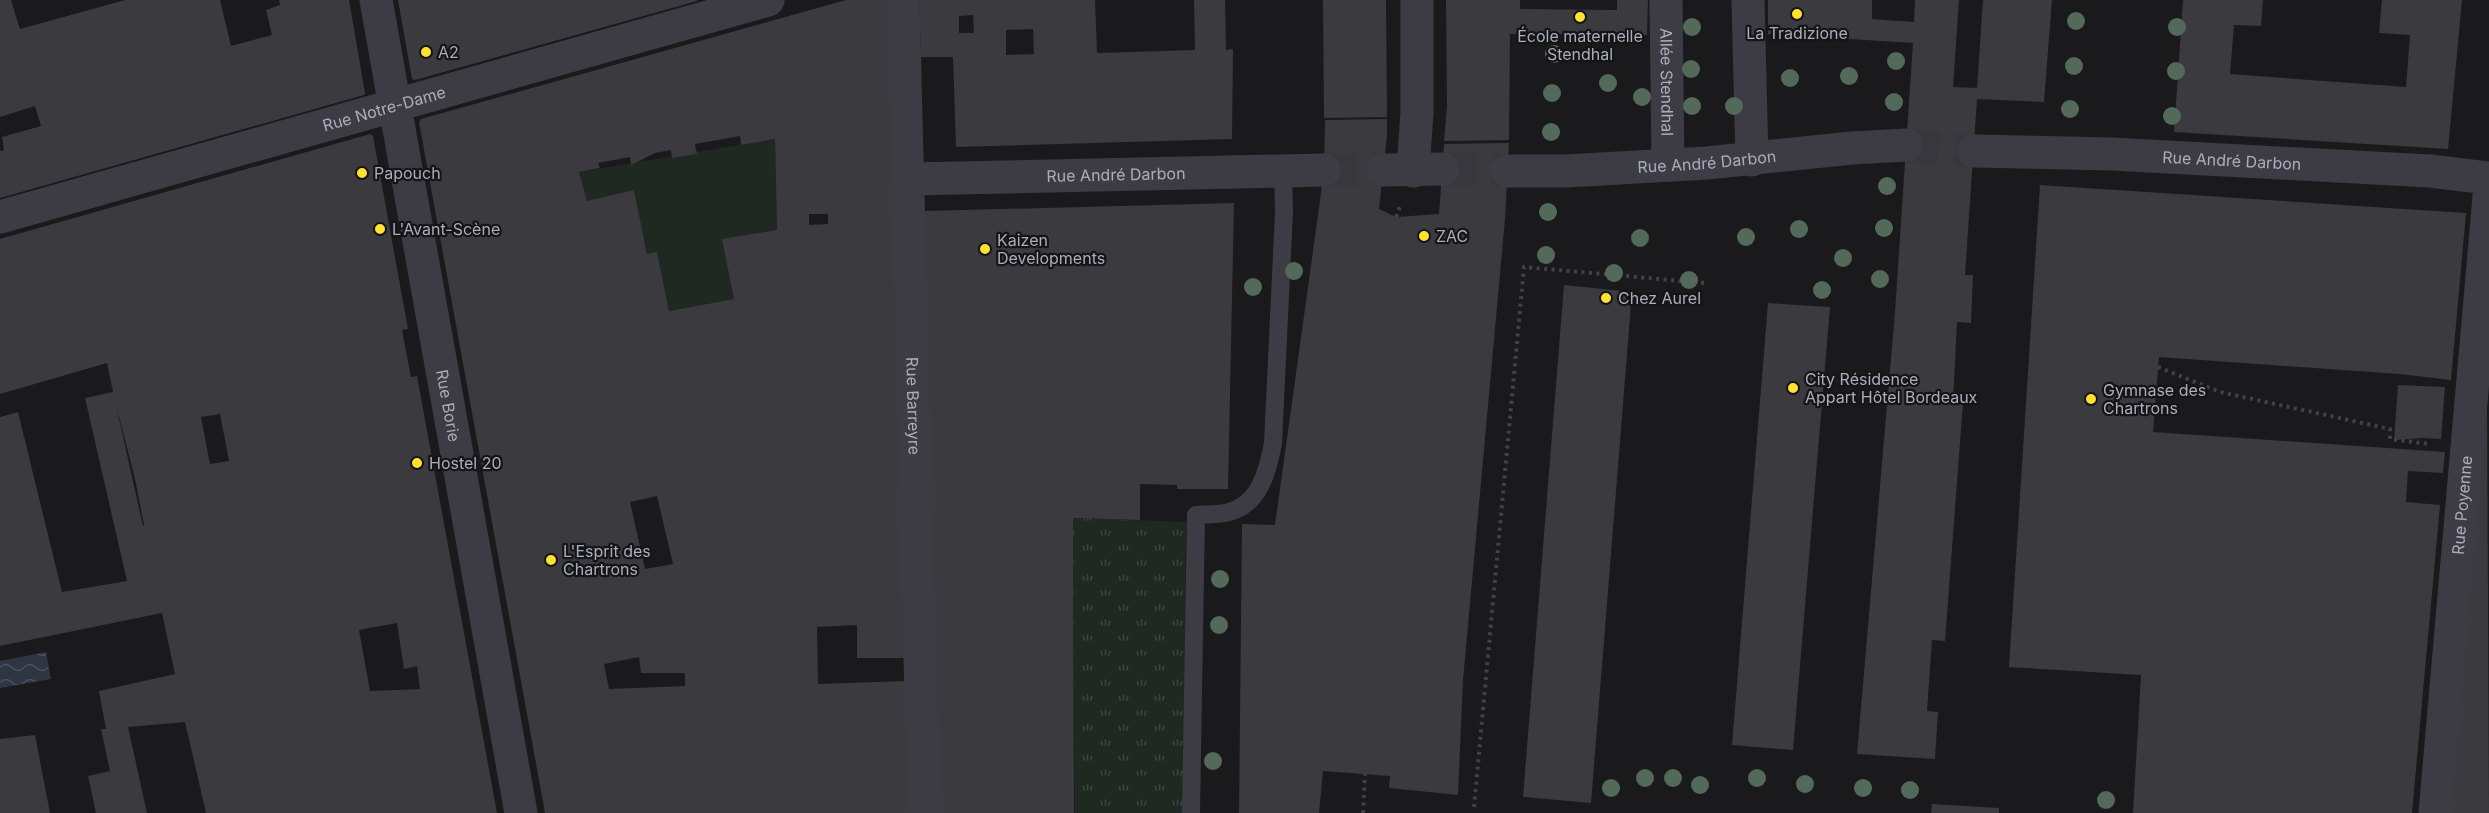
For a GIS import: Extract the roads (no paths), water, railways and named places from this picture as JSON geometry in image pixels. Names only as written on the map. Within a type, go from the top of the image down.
[{"type":"street","name":"Rue Borie","points":[[376,0],[521,813]]},
{"type":"street","name":"Rue Notre-Dame","points":[[0,217],[768,0]]},
{"type":"street","name":"Rue Barreyre","points":[[903,0],[924,813]]},
{"type":"street","points":[[1413,170],[1417,112],[1417,0]]},
{"type":"street","name":"Allée Stendhal","points":[[1666,0],[1668,165]]},
{"type":"street","points":[[1748,0],[1752,160]]},
{"type":"street","name":"Rue André Darbon","points":[[1507,171],[1752,160],[1852,148],[1906,145]]},
{"type":"street","name":"Rue André Darbon","points":[[1974,151],[2112,154],[2430,171],[2489,178]]},
{"type":"street","name":"Rue André Darbon","points":[[909,179],[1324,170]]},
{"type":"street","name":"Rue Poyenne","points":[[2435,813],[2489,197]]},
{"type":"lane","points":[[1191,813],[1196,515],[1230,512],[1246,505],[1260,487],[1269,465],[1274,432],[1284,212],[1283,171]]},
{"type":"water","points":[[46,652],[51,679],[0,688],[0,661]]},
{"type":"tunnel","points":[[1906,145],[1974,151]]},
{"type":"tunnel","points":[[1443,169],[1507,171]]},
{"type":"tunnel","points":[[1324,170],[1383,170]]},
{"type":"place","name":"La Tradizione","points":[[1797,14]]},
{"type":"place","name":"École maternelle Stendhal","points":[[1580,17]]},
{"type":"place","name":"A2","points":[[426,52]]},
{"type":"place","name":"Papouch","points":[[362,173]]},
{"type":"place","name":"L'Avant-Scène","points":[[380,229]]},
{"type":"place","name":"ZAC","points":[[1424,236]]},
{"type":"place","name":"Kaizen Developments","points":[[985,249]]},
{"type":"place","name":"Chez Aurel","points":[[1606,298]]},
{"type":"place","name":"City Résidence Appart Hôtel Bordeaux","points":[[1793,388]]},
{"type":"place","name":"Gymnase des Chartrons","points":[[2091,399]]},
{"type":"place","name":"Hostel 20","points":[[417,463]]},
{"type":"place","name":"L'Esprit des Chartrons","points":[[551,560]]}]
